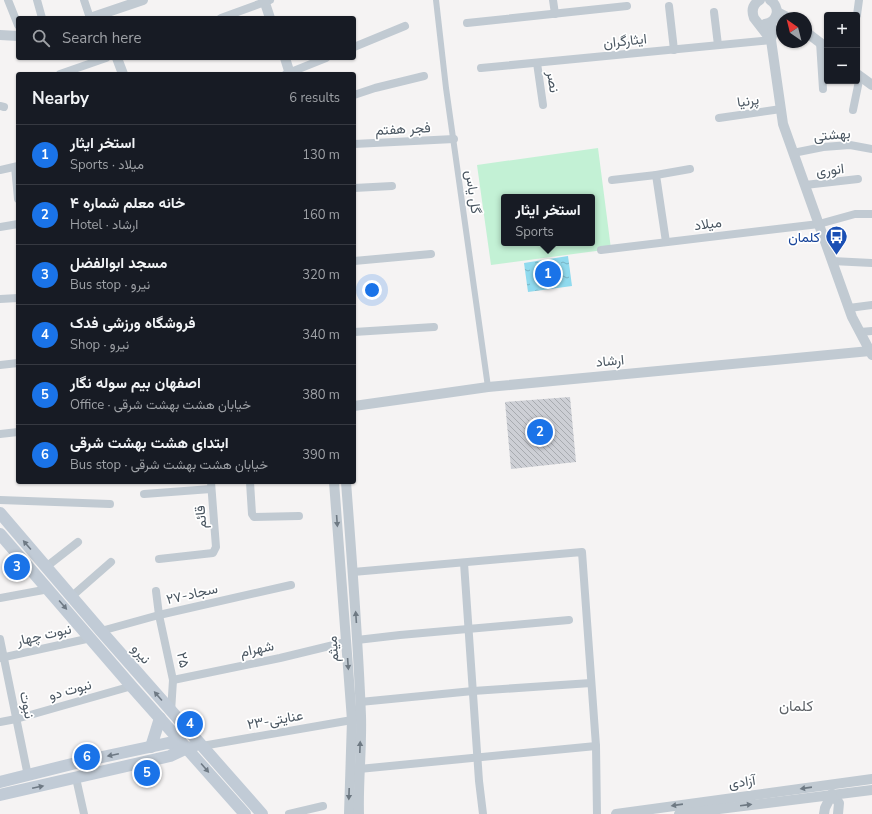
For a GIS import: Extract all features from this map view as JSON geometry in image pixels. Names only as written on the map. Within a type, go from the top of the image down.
[{"type":"main road","name":"نیرو","points":[[0,513],[72,597],[132,686],[245,814]]},
{"type":"main road","name":"نیرو","points":[[0,534],[49,589],[96,634],[171,712],[262,814]]},
{"type":"main road","points":[[151,747],[157,732],[160,718]]},
{"type":"main road","points":[[0,782],[88,760],[168,743],[187,748]]},
{"type":"main road","points":[[168,743],[173,750],[170,756]]},
{"type":"main road","points":[[0,795],[170,756],[187,748],[202,746]]},
{"type":"street","points":[[8,0],[16,20]]},
{"type":"street","points":[[37,0],[41,16]]},
{"type":"street","points":[[84,0],[89,16]]},
{"type":"street","points":[[102,16],[143,0]]},
{"type":"street","name":"گل یاس","points":[[436,0],[488,387]]},
{"type":"street","points":[[553,0],[555,14]]},
{"type":"street","points":[[748,0],[752,14],[771,40]]},
{"type":"street","points":[[752,10],[756,3],[760,0]]},
{"type":"street","points":[[857,12],[859,0]]},
{"type":"street","points":[[226,16],[266,1],[270,16]]},
{"type":"street","points":[[468,23],[627,6]]},
{"type":"street","points":[[669,6],[674,50]]},
{"type":"street","points":[[757,21],[764,24],[775,11]]},
{"type":"street","points":[[775,11],[771,40],[783,124],[849,308],[871,353]]},
{"type":"street","points":[[714,12],[718,45]]},
{"type":"street","points":[[356,46],[405,26]]},
{"type":"street","points":[[0,35],[16,36]]},
{"type":"street","points":[[812,37],[823,45],[823,89]]},
{"type":"street","name":"ایثارگران","points":[[481,68],[771,40]]},
{"type":"street","points":[[66,72],[100,60]]},
{"type":"street","points":[[118,60],[122,72]]},
{"type":"street","points":[[286,60],[288,72]]},
{"type":"street","points":[[294,72],[321,60]]},
{"type":"street","name":"نصر","points":[[537,63],[543,105]]},
{"type":"street","points":[[356,94],[424,76]]},
{"type":"street","points":[[860,76],[872,85]]},
{"type":"street","points":[[853,110],[857,84]]},
{"type":"street","name":"پرنیا","points":[[719,118],[781,109]]},
{"type":"street","name":"فجر هفتم","points":[[356,144],[454,139]]},
{"type":"street","name":"بهشتی","points":[[793,153],[850,145],[872,149]]},
{"type":"street","points":[[0,170],[16,166]]},
{"type":"street","points":[[612,180],[656,175],[690,168]]},
{"type":"street","points":[[656,175],[666,242]]},
{"type":"street","name":"انوری","points":[[805,185],[858,180]]},
{"type":"street","points":[[356,188],[392,186]]},
{"type":"street","name":"میلاد","points":[[601,250],[819,224],[856,214],[872,214]]},
{"type":"street","points":[[0,227],[16,224]]},
{"type":"street","points":[[356,261],[430,254]]},
{"type":"street","points":[[832,261],[872,263]]},
{"type":"street","points":[[0,300],[16,298]]},
{"type":"street","points":[[849,308],[872,305]]},
{"type":"street","points":[[356,332],[434,327]]},
{"type":"street","points":[[860,332],[872,331]]},
{"type":"street","name":"ارشاد","points":[[356,406],[488,387],[871,353]]},
{"type":"street","points":[[0,365],[16,363]]},
{"type":"street","points":[[0,434],[16,432]]},
{"type":"street","points":[[250,484],[252,514],[254,517],[298,516]]},
{"type":"street","name":"میثم","points":[[334,484],[352,720],[348,814]]},
{"type":"street","name":"میثم","points":[[346,484],[353,572],[361,718],[359,814]]},
{"type":"street","points":[[144,494],[211,485]]},
{"type":"street","name":"قائم","points":[[159,559],[213,553],[216,547],[211,485]]},
{"type":"street","points":[[0,500],[110,504]]},
{"type":"street","points":[[46,567],[78,542]]},
{"type":"street","points":[[353,572],[582,552],[596,746],[597,814]]},
{"type":"street","points":[[72,597],[111,562]]},
{"type":"street","points":[[464,563],[483,814]]},
{"type":"street","name":"۲۷-سجاد","points":[[96,634],[159,616],[291,585]]},
{"type":"street","points":[[0,598],[49,589]]},
{"type":"street","name":"۲۵","points":[[156,591],[159,616],[173,680],[171,712]]},
{"type":"street","points":[[357,640],[569,620]]},
{"type":"street","name":"نبوت چهار","points":[[2,657],[96,634]]},
{"type":"street","name":"نبوت","points":[[0,639],[2,657],[28,776]]},
{"type":"street","name":"شهرام","points":[[173,680],[280,658],[346,642]]},
{"type":"street","points":[[360,702],[473,691],[591,683]]},
{"type":"street","name":"نبوت دو","points":[[0,722],[16,719],[132,686]]},
{"type":"street","name":"۲۳-عنایتی","points":[[202,746],[352,720]]},
{"type":"street","points":[[359,769],[596,746]]},
{"type":"street","points":[[76,778],[84,814]]},
{"type":"street","name":"آزادی","points":[[679,814],[832,789],[872,779]]},
{"type":"street","points":[[824,814],[832,789]]},
{"type":"street","points":[[832,789],[839,803],[838,814]]},
{"type":"street","name":"آزادی","points":[[832,789],[872,790]]},
{"type":"street","points":[[289,814],[323,806]]},
{"type":"street","name":"آزادی","points":[[616,814],[727,807]]},
{"type":"green space","points":[[598,148],[611,249],[491,265],[477,165]]},
{"type":"water","points":[[568,256],[572,286],[528,292],[524,263]]},
{"type":"building","points":[[570,397],[576,462],[511,469],[505,402]]},
{"type":"place","name":"کلمان","points":[[836,256]]},
{"type":"place","name":"استخر ایثار","points":[[548,274]]},
{"type":"place","name":"خانه معلم شماره ۴","points":[[540,432]]},
{"type":"place","name":"مسجد ابوالفضل","points":[[17,567]]},
{"type":"place","name":"فروشگاه ورزشی فدک","points":[[190,724]]},
{"type":"place","name":"ابتدای هشت بهشت شرقی","points":[[87,757]]},
{"type":"place","name":"اصفهان بیم سوله نگار","points":[[147,773]]},
{"type":"district","name":"کلمان","points":[[796,706]]}]
